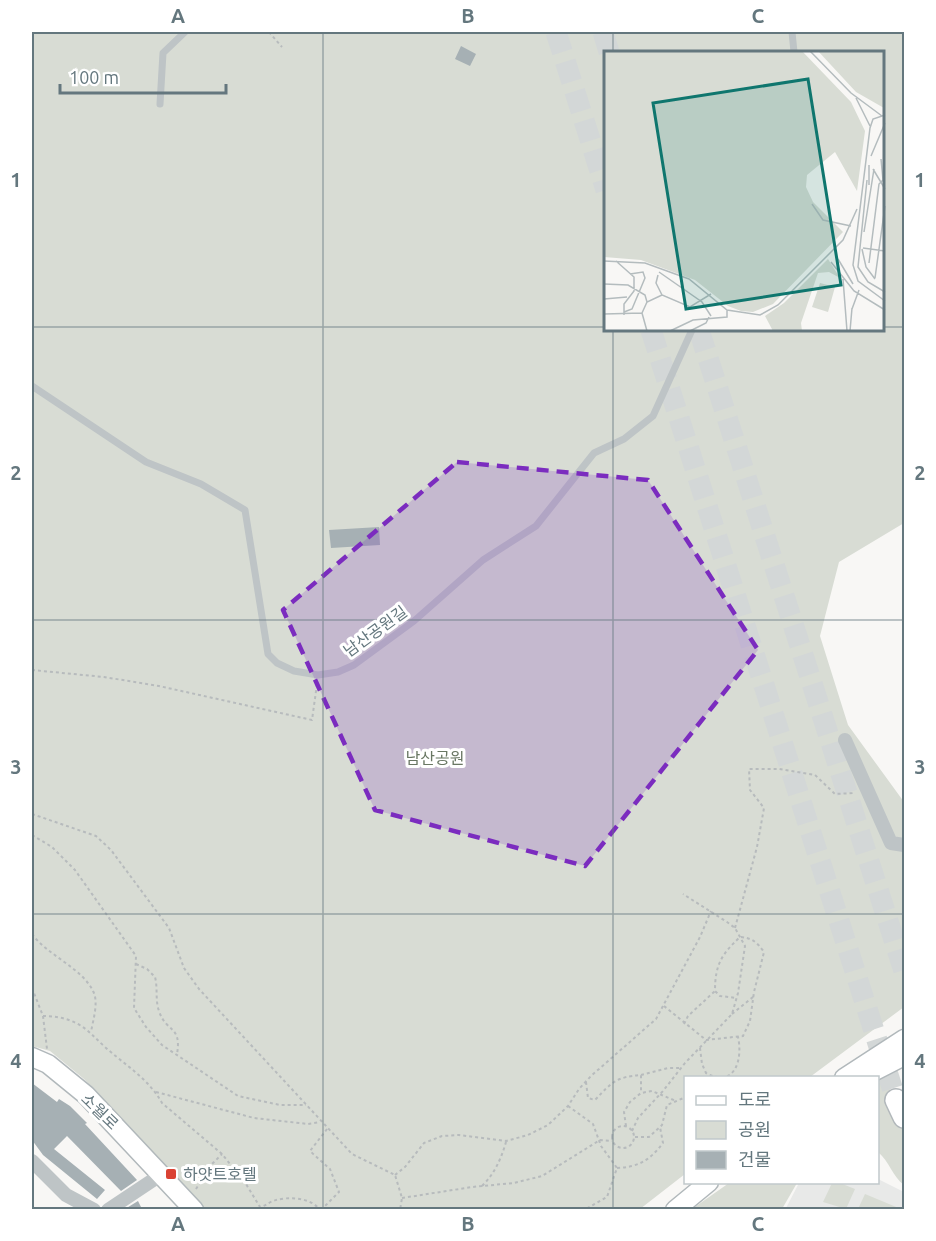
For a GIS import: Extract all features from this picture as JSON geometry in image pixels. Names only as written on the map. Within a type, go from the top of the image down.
[{"type":"main road","points":[[846,1076],[904,1039]]},
{"type":"main road","points":[[865,1076],[904,1056]]},
{"type":"main road","name":"소월로","points":[[40,1060],[86,1095],[191,1205]]},
{"type":"main road","points":[[675,1209],[706,1184]]},
{"type":"street","points":[[845,740],[891,843],[904,845]]},
{"type":"street","points":[[32,1161],[66,1195],[94,1209]]},
{"type":"street","points":[[108,1209],[162,1174]]},
{"type":"lane","points":[[160,104],[163,53],[185,32]]},
{"type":"lane","points":[[792,32],[794,51]]},
{"type":"lane","name":"남산공원길","points":[[32,386],[146,462],[201,484],[245,510],[268,654],[278,663],[294,671],[318,675],[338,672],[354,665],[414,621],[483,560],[536,526],[594,453],[624,439],[653,416],[691,332]]},
{"type":"path","points":[[269,32],[282,47]]},
{"type":"path","points":[[32,670],[151,684],[312,720],[318,675]]},
{"type":"path","points":[[735,928],[757,847],[764,808],[750,790],[749,768],[780,769],[815,775],[835,794],[867,792]]},
{"type":"path","points":[[32,814],[96,836],[111,850],[169,928],[184,968],[199,989],[352,1154],[395,1175],[402,1198],[400,1209]]},
{"type":"path","points":[[32,835],[52,847],[75,870],[136,956],[134,1008],[162,1045],[238,1096],[280,1106],[306,1105]]},
{"type":"path","points":[[683,894],[735,928],[745,946],[737,998],[732,1014]]},
{"type":"path","points":[[395,1175],[405,1167],[424,1143],[442,1136],[459,1135],[506,1141],[528,1136],[548,1125],[568,1106],[586,1081],[656,1019],[700,937],[711,911]]},
{"type":"path","points":[[32,934],[39,944],[76,971],[94,991],[95,1012],[91,1032]]},
{"type":"path","points":[[664,1006],[684,1024],[706,1041],[743,1036],[750,1021],[764,952],[757,942],[740,937],[723,953],[718,968],[715,991],[688,1016],[684,1024]]},
{"type":"path","points":[[136,964],[147,969],[155,977],[156,1001],[160,1014],[180,1040],[177,1054]]},
{"type":"path","points":[[32,988],[43,1016],[40,1060]]},
{"type":"path","points":[[715,991],[720,996],[737,998]]},
{"type":"path","points":[[632,1131],[638,1118],[681,1068],[732,1014],[754,996]]},
{"type":"path","points":[[43,1016],[55,1016],[75,1022],[91,1032],[156,1092],[162,1103],[222,1154],[246,1184],[260,1208],[273,1201],[294,1197],[317,1205],[320,1209],[339,1192],[330,1169],[310,1152],[328,1128]]},
{"type":"path","points":[[726,1076],[733,1073],[739,1063],[741,1049],[738,1036]]},
{"type":"path","points":[[700,1047],[702,1064],[706,1073]]},
{"type":"path","points":[[586,1081],[588,1098],[595,1100],[614,1081],[622,1077],[668,1068],[681,1068]]},
{"type":"path","points":[[706,1073],[719,1076]]},
{"type":"path","points":[[640,1075],[641,1093]]},
{"type":"path","points":[[402,1198],[514,1183],[542,1176],[600,1140],[612,1141],[617,1147],[625,1148],[632,1144],[635,1137],[626,1126],[624,1112],[630,1102],[641,1093],[652,1091],[676,1101]]},
{"type":"path","points":[[156,1092],[254,1118],[308,1124],[321,1121]]},
{"type":"path","points":[[635,1137],[649,1137],[663,1125],[667,1105],[684,1098]]},
{"type":"path","points":[[568,1106],[594,1124],[607,1156],[617,1168]]},
{"type":"path","points":[[612,1141],[615,1130],[626,1126]]},
{"type":"path","points":[[617,1168],[633,1168],[656,1152],[663,1143],[660,1127]]},
{"type":"path","points":[[482,1186],[498,1166],[506,1141]]},
{"type":"path","points":[[191,1205],[210,1166],[222,1154]]},
{"type":"path","points":[[584,1209],[606,1197],[617,1168]]},
{"type":"highlighted area","points":[[457,462],[648,480],[758,650],[585,866],[375,810],[283,610]]},
{"type":"shaded area","points":[[879,1180],[904,1192],[904,1209],[785,1210],[798,1184],[879,1184]]},
{"type":"green space","name":"남산공원","points":[[32,32],[904,32],[904,523],[839,562],[820,636],[848,725],[904,802],[904,1007],[811,1076],[684,1076],[684,1175],[640,1209],[204,1209],[84,1079],[50,1051],[32,1046]]},
{"type":"green space","points":[[886,1079],[904,1127],[904,1185],[879,1153],[879,1082]]},
{"type":"green space","points":[[728,1184],[796,1184],[782,1209],[692,1209]]},
{"type":"green space","points":[[832,1184],[842,1184],[855,1189],[846,1209],[823,1202]]},
{"type":"green space","points":[[865,1194],[901,1209],[858,1209]]},
{"type":"building","points":[[461,46],[476,54],[470,66],[455,59]]},
{"type":"building","points":[[379,527],[380,545],[331,548],[329,530]]},
{"type":"building","points":[[32,1083],[57,1102],[59,1099],[70,1106],[137,1180],[121,1191],[67,1136],[54,1149],[105,1190],[97,1199],[43,1155],[32,1140]]},
{"type":"building","points":[[138,1201],[142,1209],[125,1209]]},
{"type":"tunnel","points":[[556,32],[604,184]]},
{"type":"tunnel","points":[[603,32],[609,51]]},
{"type":"tunnel","points":[[652,332],[896,1100]]},
{"type":"tunnel","points":[[700,332],[904,971]]},
{"type":"place","name":"하얏트호텔","points":[[171,1174]]}]
